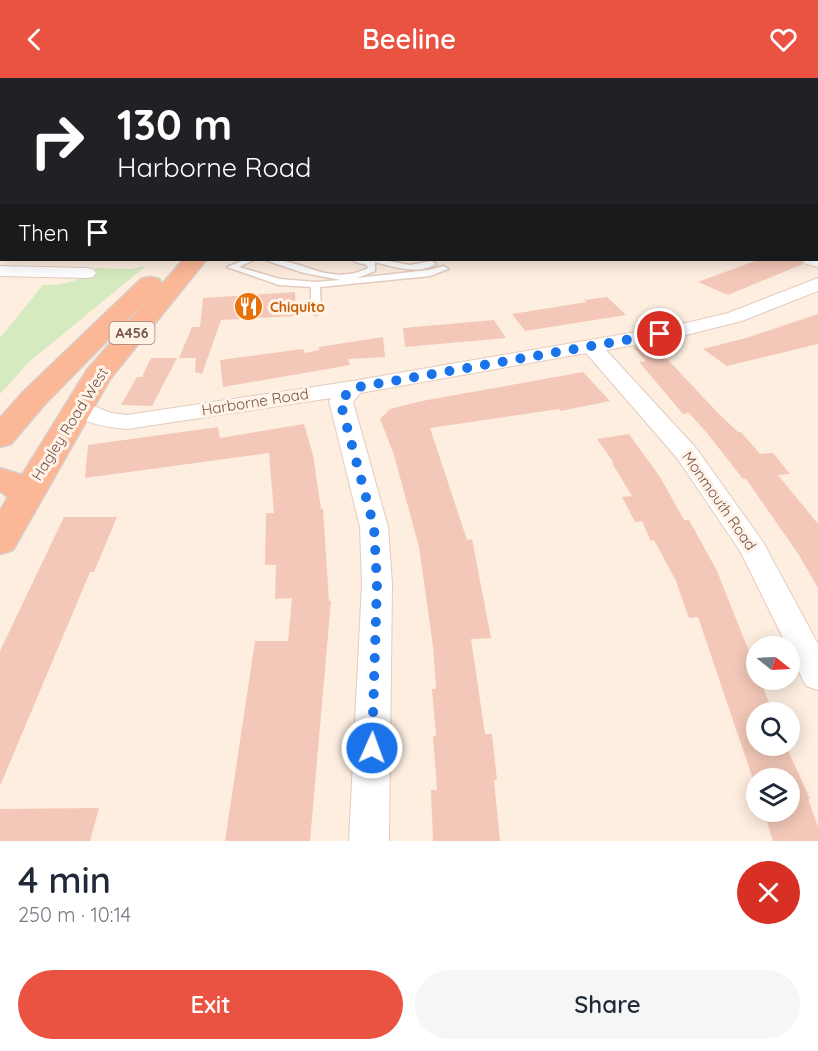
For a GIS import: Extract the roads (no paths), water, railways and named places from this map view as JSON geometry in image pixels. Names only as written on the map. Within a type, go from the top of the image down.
[{"type":"highway","name":"Hagley Road West","points":[[0,437],[34,398],[160,274],[169,261]]},
{"type":"highway","name":"Hagley Road West","points":[[0,541],[11,486],[79,407],[97,376],[194,261]]},
{"type":"street","points":[[0,271],[59,277],[87,273]]},
{"type":"street","name":"Harborne Road","points":[[79,407],[106,420],[127,422],[353,388],[682,330],[735,317],[818,284]]},
{"type":"street","name":"Monmouth Road","points":[[592,347],[687,453],[747,540],[818,676]]},
{"type":"street","points":[[353,388],[340,401],[374,527],[377,584],[369,841]]},
{"type":"lane","points":[[247,261],[231,267],[279,282],[315,285],[430,273],[444,269]]},
{"type":"lane","points":[[273,261],[331,276],[366,273],[372,269],[371,263],[363,261]]},
{"type":"lane","points":[[379,261],[417,269],[432,264]]},
{"type":"lane","points":[[315,285],[316,312]]},
{"type":"place","name":"Chiquito","points":[[249,307]]}]
